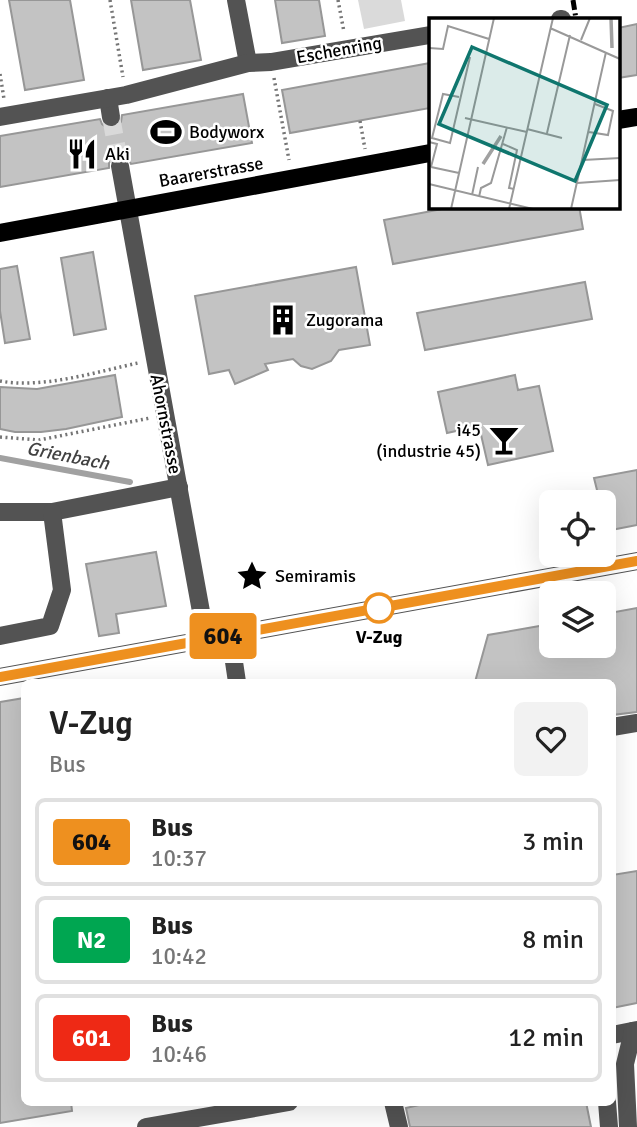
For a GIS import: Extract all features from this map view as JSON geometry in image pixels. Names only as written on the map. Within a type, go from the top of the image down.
[{"type":"main road","name":"Baarerstrasse","points":[[0,233],[429,153]]},
{"type":"street","points":[[236,0],[247,63]]},
{"type":"street","name":"Eschenring","points":[[4,116],[117,96],[247,63],[271,62],[429,35]]},
{"type":"street","points":[[111,117],[117,96]]},
{"type":"street","points":[[120,166],[128,209]]},
{"type":"street","name":"Ahornstrasse","points":[[128,209],[206,639]]},
{"type":"street","points":[[0,512],[52,512],[179,487]]},
{"type":"street","points":[[0,636],[50,626],[62,590],[52,512]]},
{"type":"street","points":[[0,677],[637,561]]},
{"type":"street","points":[[230,635],[237,679]]},
{"type":"street","points":[[616,726],[637,723]]},
{"type":"street","points":[[616,1034],[635,1031],[625,1064],[628,1127]]},
{"type":"street","points":[[146,1127],[175,1125],[269,1106]]},
{"type":"street","points":[[394,1106],[399,1127]]},
{"type":"street","points":[[607,1106],[609,1127]]},
{"type":"path","points":[[110,0],[117,96]]},
{"type":"path","points":[[271,62],[292,179]]},
{"type":"path","points":[[0,74],[4,116]]},
{"type":"path","points":[[360,121],[363,141]]},
{"type":"path","points":[[0,381],[36,384],[154,359]]},
{"type":"path","points":[[0,437],[39,440],[164,416]]},
{"type":"shaded area","points":[[358,0],[401,0],[405,21],[364,29]]},
{"type":"building","points":[[9,0],[70,0],[84,80],[25,90]]},
{"type":"building","points":[[131,0],[190,0],[201,60],[143,70]]},
{"type":"building","points":[[275,0],[319,0],[325,36],[282,43]]},
{"type":"building","points":[[637,24],[637,75],[620,78],[620,28]]},
{"type":"building","points":[[429,63],[429,108],[290,133],[282,90]]},
{"type":"building","points":[[243,94],[252,143],[131,164],[128,158],[119,155],[112,158],[109,168],[0,187],[0,136],[100,119],[106,127],[113,128],[121,122],[122,115]]},
{"type":"building","points":[[447,208],[579,208],[583,229],[393,264],[384,220]]},
{"type":"building","points":[[93,252],[106,329],[74,335],[61,258]]},
{"type":"building","points":[[17,266],[30,339],[5,343],[0,311],[0,269]]},
{"type":"building","name":"Zugorama","points":[[356,267],[370,345],[339,350],[331,361],[312,369],[301,366],[293,359],[265,364],[268,370],[235,384],[229,370],[209,374],[195,296]]},
{"type":"building","points":[[585,282],[592,319],[425,350],[417,313]]},
{"type":"building","points":[[115,375],[122,417],[41,432],[0,429],[0,387],[37,389]]},
{"type":"building","points":[[515,375],[518,390],[539,386],[553,451],[488,465],[479,426],[447,433],[438,392]]},
{"type":"building","points":[[637,470],[637,525],[616,529],[616,490],[597,490],[594,478]]},
{"type":"building","points":[[156,552],[166,606],[116,614],[119,633],[99,636],[86,564]]},
{"type":"building","points":[[637,608],[637,712],[616,715],[616,679],[476,679],[488,635],[539,626],[539,658],[616,658],[616,612]]},
{"type":"building","points":[[21,698],[21,1106],[71,1106],[72,1111],[0,1123],[0,702]]},
{"type":"building","points":[[637,871],[637,1003],[616,1007],[616,874]]},
{"type":"building","points":[[587,1106],[591,1127],[410,1127],[406,1108]]},
{"type":"waterway","name":"Grienbach","points":[[0,458],[130,482]]},
{"type":"tunnel","points":[[111,117],[120,166]]},
{"type":"railway","points":[[573,0],[576,18]]},
{"type":"bus line","name":"604","points":[[0,677],[637,561]]},
{"type":"place","name":"Bodyworx","points":[[166,132]]},
{"type":"place","name":"Aki","points":[[82,154]]},
{"type":"place","name":"Zugorama","points":[[283,320]]},
{"type":"place","name":"i45 (industrie 45)","points":[[504,440]]},
{"type":"place","name":"Semiramis","points":[[252,576]]},
{"type":"place","name":"V-Zug","points":[[379,608]]}]
